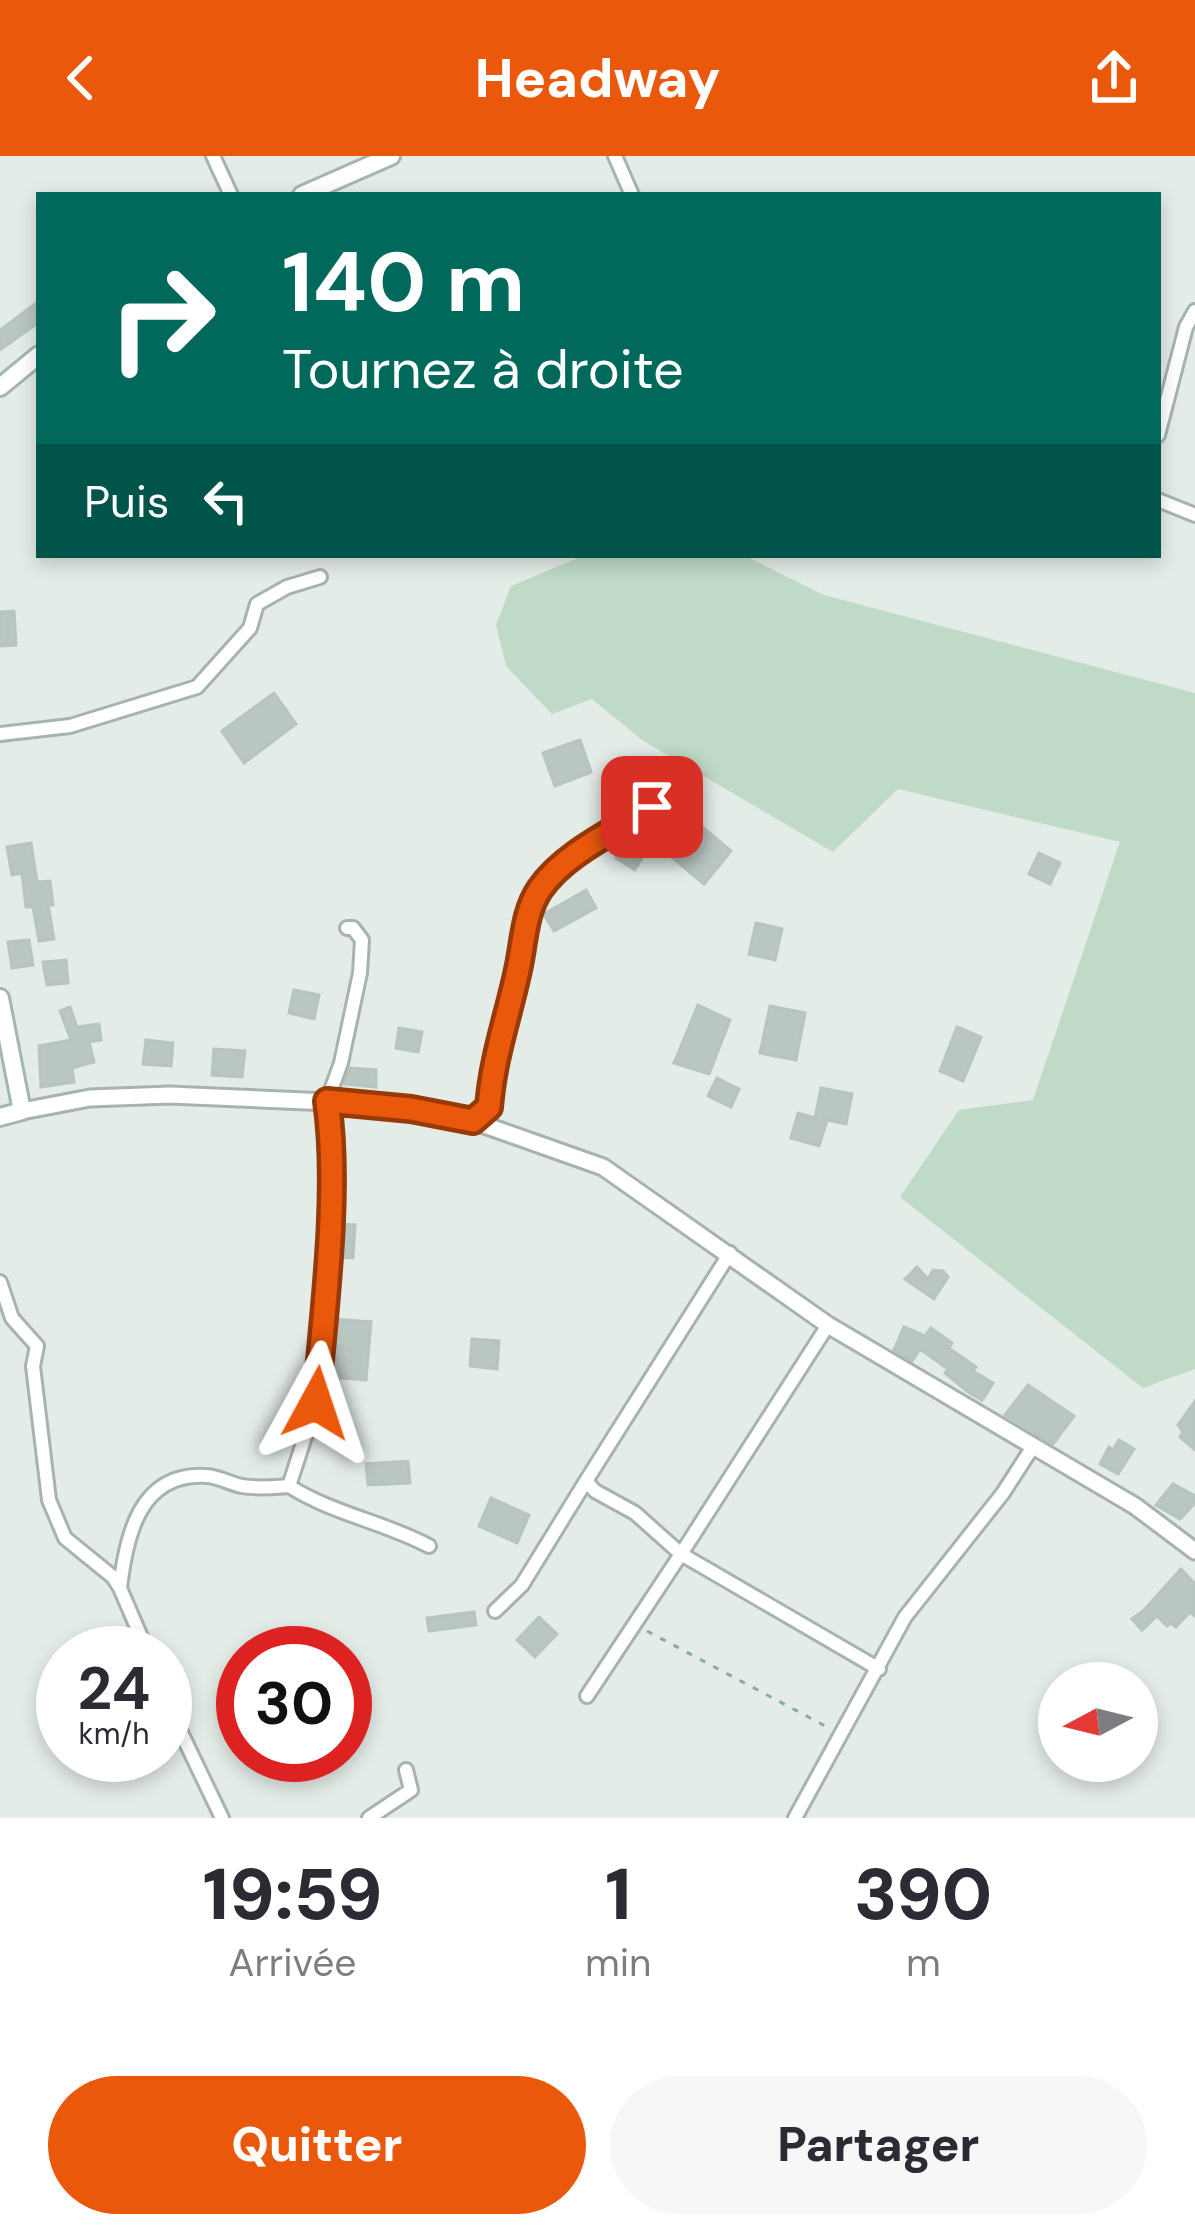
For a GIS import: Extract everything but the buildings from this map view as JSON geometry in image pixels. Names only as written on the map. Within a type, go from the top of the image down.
[{"type":"main road","points":[[309,192],[391,156]]},
{"type":"main road","points":[[0,387],[36,357]]},
{"type":"main road","points":[[0,998],[22,1111],[0,1117]]},
{"type":"street","points":[[213,156],[230,192]]},
{"type":"street","points":[[615,156],[631,192]]},
{"type":"street","points":[[1161,423],[1186,327],[1195,311]]},
{"type":"street","points":[[1161,501],[1195,515]]},
{"type":"street","points":[[0,734],[70,726],[197,687],[250,628],[257,604],[287,586],[320,577]]},
{"type":"street","points":[[473,1121],[489,1107],[497,1042],[538,891],[564,864],[680,789]]},
{"type":"street","points":[[289,1486],[316,1403],[328,1233],[331,1127],[327,1101],[341,1063],[360,974],[362,940],[353,928],[347,928]]},
{"type":"street","points":[[22,1111],[90,1098],[170,1095],[411,1109],[473,1121],[603,1167],[827,1325],[1135,1506],[1195,1552]]},
{"type":"street","points":[[495,1611],[522,1585],[606,1444],[730,1253]]},
{"type":"street","points":[[0,1282],[12,1318],[37,1346],[33,1366],[49,1500],[65,1538],[112,1576],[136,1626]]},
{"type":"street","points":[[586,1696],[827,1325]]},
{"type":"street","points":[[795,1818],[905,1617],[1003,1493],[1032,1448]]},
{"type":"street","points":[[120,1588],[131,1532],[153,1492],[206,1476],[245,1487],[289,1486],[312,1501],[394,1527],[429,1546]]},
{"type":"street","points":[[586,1481],[635,1513],[681,1554],[879,1669]]},
{"type":"street","points":[[192,1755],[222,1818]]},
{"type":"street","points":[[369,1818],[411,1790],[406,1770]]},
{"type":"path","points":[[635,1624],[841,1734]]},
{"type":"green space","points":[[578,558],[749,558],[824,595],[1195,693],[1195,1369],[1143,1388],[900,1197],[959,1110],[1033,1100],[1120,842],[898,789],[833,852],[642,740],[592,699],[552,714],[506,666],[496,625],[511,586]]},
{"type":"route","points":[[316,1403],[328,1233],[331,1127],[327,1101],[473,1121],[489,1107],[497,1042],[538,891],[564,864],[652,807]]}]
